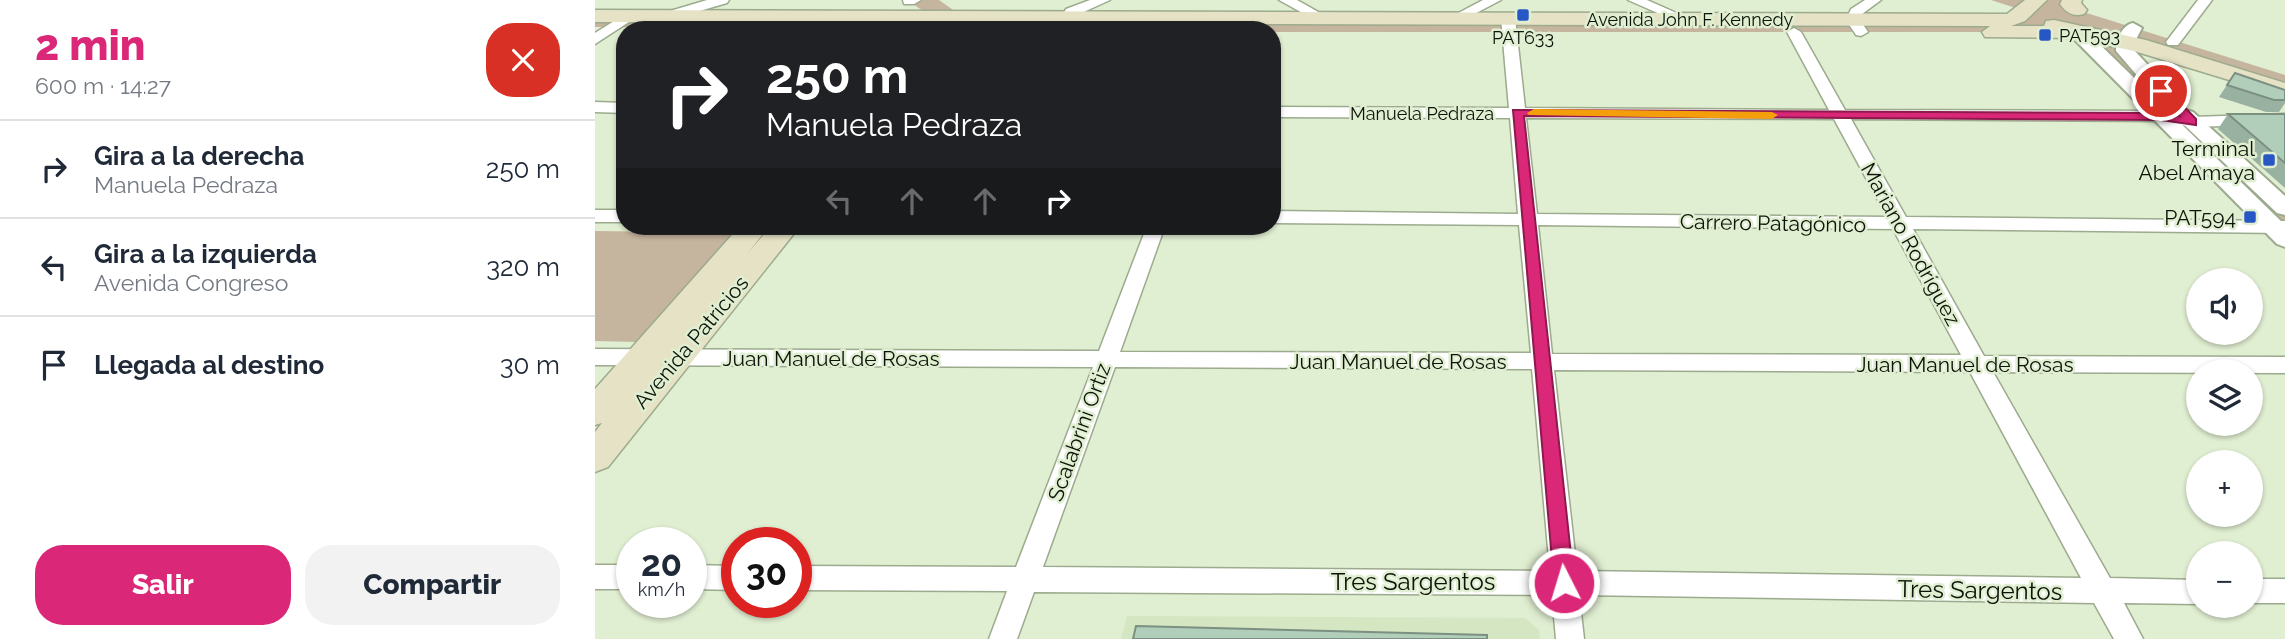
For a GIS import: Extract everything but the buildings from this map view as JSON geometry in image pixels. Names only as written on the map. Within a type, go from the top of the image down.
[{"type":"main road","points":[[910,0],[938,21]]},
{"type":"main road","points":[[1991,0],[2074,5],[2129,35],[2285,90]]},
{"type":"main road","name":"Avenida John F. Kennedy","points":[[1276,21],[1322,18],[1456,18],[1509,25],[1794,32],[1857,26],[2008,20],[2034,4]]},
{"type":"main road","points":[[2034,4],[2076,33],[2129,35],[2173,42],[2285,75]]},
{"type":"main road","name":"Avenida John F. Kennedy","points":[[619,21],[665,17],[884,21]]},
{"type":"main road","name":"Avenida John F. Kennedy","points":[[971,21],[1068,18],[1149,21]]},
{"type":"main road","name":"Avenida John F. Kennedy","points":[[1281,32],[1683,19],[2076,33]]},
{"type":"main road","name":"Avenida Patricios","points":[[595,412],[747,235]]},
{"type":"main road","name":"Avenida Patricios","points":[[595,457],[779,235]]},
{"type":"street","points":[[665,17],[722,0]]},
{"type":"street","points":[[1068,18],[1071,12],[1103,0]]},
{"type":"street","points":[[1456,18],[1494,0]]},
{"type":"street","points":[[1635,0],[1683,19]]},
{"type":"street","points":[[1857,26],[1856,12],[1874,0]]},
{"type":"street","points":[[2173,42],[2205,0]]},
{"type":"street","points":[[1292,1],[1322,18]]},
{"type":"street","points":[[595,40],[608,22]]},
{"type":"street","points":[[1509,25],[1570,639]]},
{"type":"street","name":"Mariano Rodríguez","points":[[1794,32],[2129,639]]},
{"type":"street","points":[[2076,33],[2161,116],[2282,225]]},
{"type":"street","points":[[2129,35],[2125,51],[2131,60],[2192,122],[2282,225]]},
{"type":"street","points":[[595,107],[616,108]]},
{"type":"street","name":"Manuela Pedraza","points":[[1281,112],[2161,116],[2192,122],[2285,119]]},
{"type":"street","points":[[595,216],[616,216]]},
{"type":"street","name":"Carrero Patagónico","points":[[1281,217],[2282,225]]},
{"type":"street","name":"Scalabrini Ortiz","points":[[1003,639],[1153,235]]},
{"type":"street","name":"Juan Manuel de Rosas","points":[[595,357],[2285,365]]},
{"type":"street","points":[[595,577],[616,577]]},
{"type":"street","name":"Tres Sargentos","points":[[812,578],[1564,583],[2186,592]]},
{"type":"street","points":[[2263,592],[2285,591]]},
{"type":"shaded area","points":[[907,0],[939,0],[956,12],[2008,20],[2025,11],[1991,0],[2072,0],[2077,10],[2285,75],[2285,90],[2138,45],[2131,60],[2192,122],[2285,208],[2285,239],[2072,32],[1281,32],[1281,21],[616,21],[616,27],[595,27],[595,16],[932,17]]},
{"type":"shaded area","points":[[595,231],[616,231],[616,235],[732,235],[636,342],[595,341]]},
{"type":"shaded area","points":[[1127,616],[1525,618],[1539,630],[1540,639],[1121,639]]},
{"type":"slow traffic","points":[[1534,113],[1772,115]]},
{"type":"place","name":"PAT633","points":[[1523,15]]},
{"type":"place","name":"PAT593","points":[[2045,35]]},
{"type":"place","name":"Terminal Abel Amaya","points":[[2269,160]]},
{"type":"place","name":"PAT594","points":[[2250,217]]},
{"type":"route","points":[[1564,583],[1518,113],[2161,116],[2192,122],[2161,91]]}]
